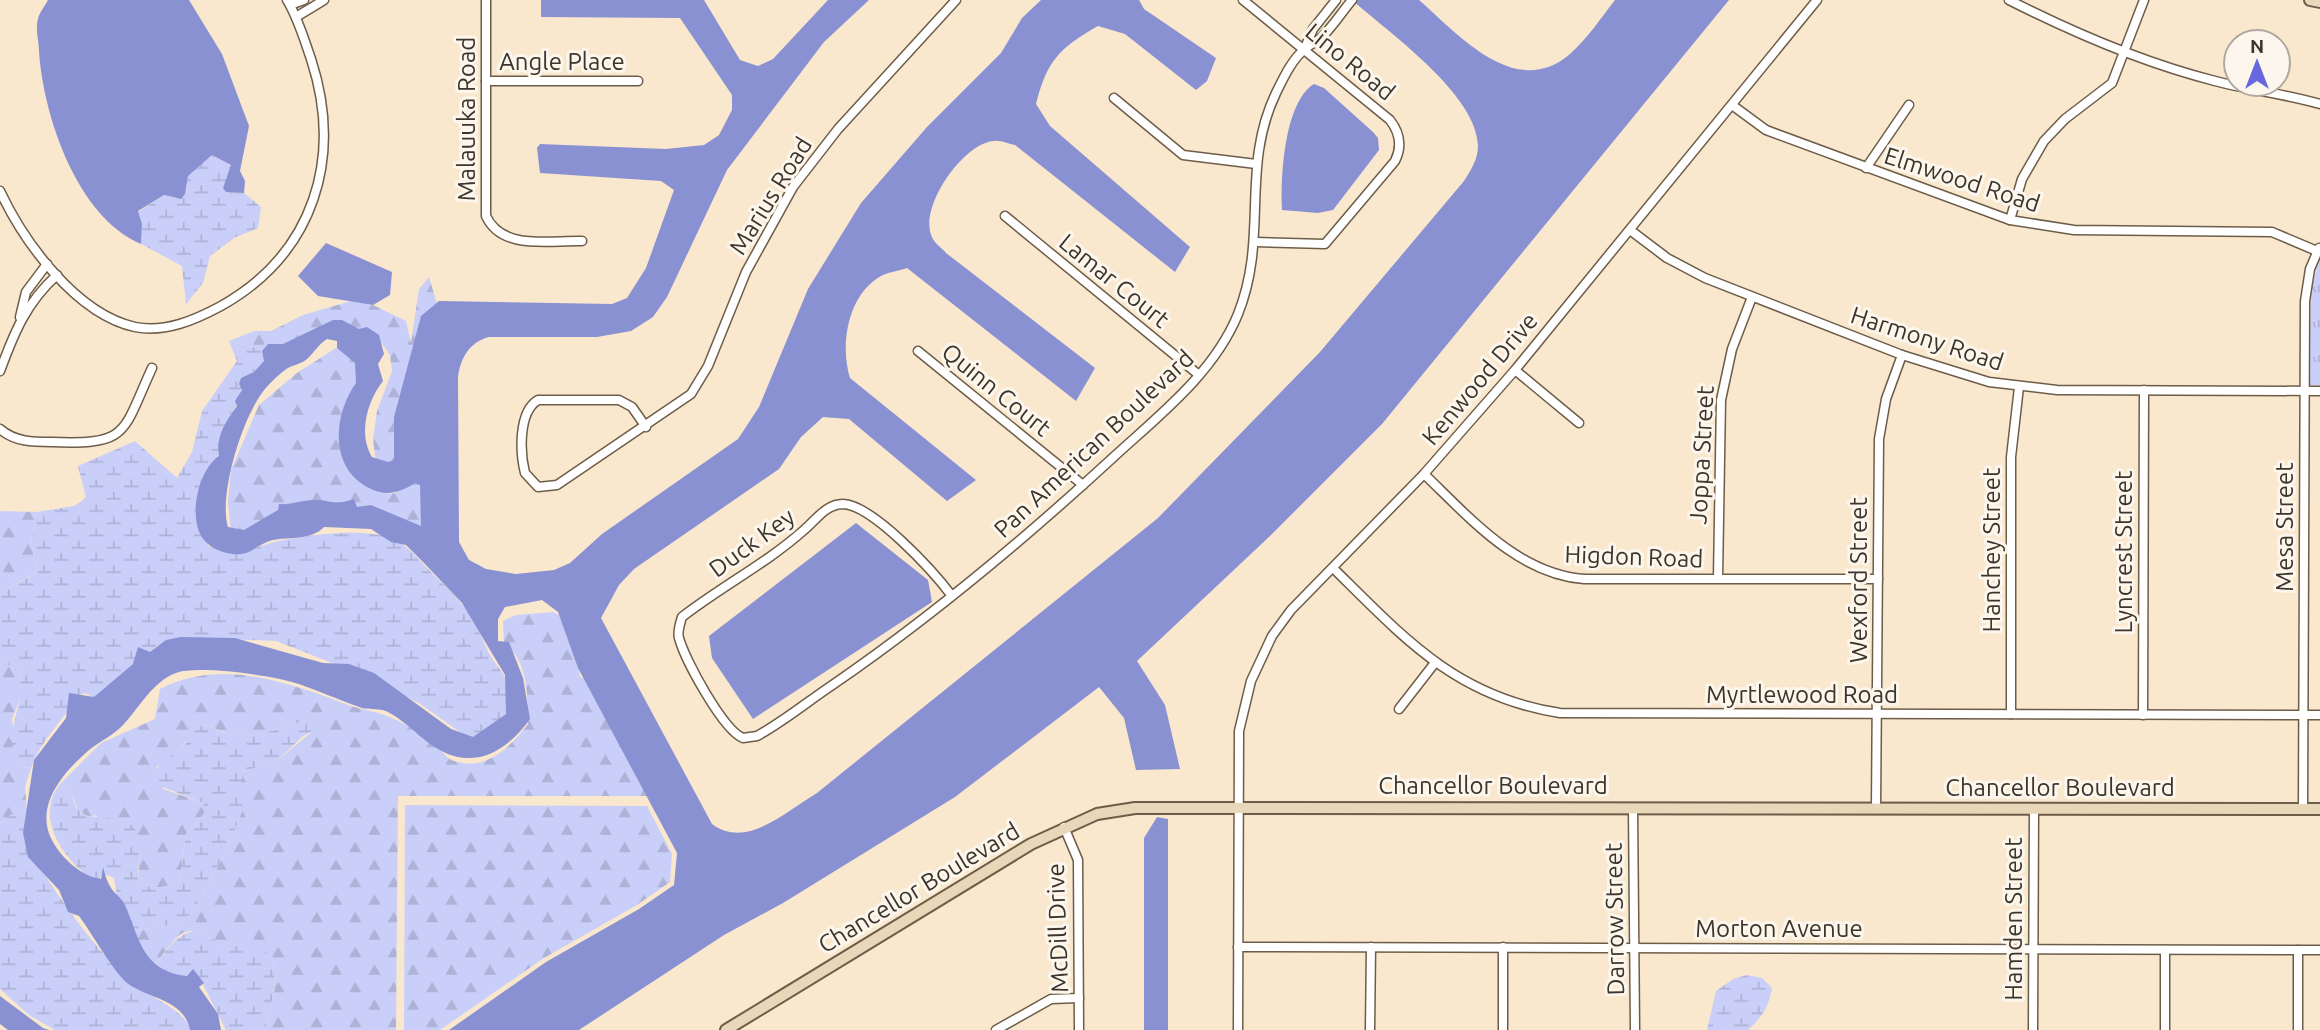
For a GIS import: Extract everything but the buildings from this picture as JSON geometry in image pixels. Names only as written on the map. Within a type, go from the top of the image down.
[{"type":"street","points":[[0,191],[25,237],[47,264],[112,318],[134,327],[155,328],[180,324],[212,311],[246,289],[266,270],[291,241],[310,208],[324,160],[326,129],[323,96],[296,17],[288,3],[304,0]]},
{"type":"street","points":[[296,17],[324,0]]},
{"type":"street","name":"Malauuka Road","points":[[486,0],[485,209],[490,224],[497,232],[512,240],[582,241]]},
{"type":"street","name":"Marius Road","points":[[646,427],[632,407],[619,400],[538,400],[528,408],[524,418],[525,473],[538,487],[556,485],[646,427],[682,402],[699,383],[752,260],[809,165],[838,129],[956,0]]},
{"type":"street","name":"Lino Road","points":[[1243,0],[1390,120],[1398,133],[1399,152],[1395,161],[1325,244],[1255,242]]},
{"type":"street","name":"Pan American Boulevard","points":[[743,738],[761,734],[862,665],[952,596],[1083,485],[1199,375],[1222,346],[1238,315],[1252,267],[1255,242],[1255,164],[1271,104],[1304,50],[1321,39],[1352,0]]},
{"type":"street","name":"Kenwood Drive","points":[[1238,1030],[1239,731],[1256,666],[1280,622],[1424,474],[1515,370],[1817,0]]},
{"type":"street","points":[[2009,0],[2078,33],[2211,80],[2320,104]]},
{"type":"street","points":[[2010,220],[2022,179],[2038,150],[2057,126],[2109,86],[2144,0]]},
{"type":"street","points":[[2310,0],[2320,2]]},
{"type":"street","points":[[1304,50],[1312,29],[1334,4]]},
{"type":"street","name":"Angle Place","points":[[485,81],[638,81]]},
{"type":"street","points":[[1114,98],[1183,155],[1255,164]]},
{"type":"street","name":"Elmwood Road","points":[[1732,105],[1760,127],[2010,220],[2074,230],[2272,232],[2318,249]]},
{"type":"street","points":[[1866,168],[1909,105]]},
{"type":"street","name":"Lamar Court","points":[[1005,216],[1199,375]]},
{"type":"street","name":"Harmony Road","points":[[1630,230],[1681,267],[1902,355],[1965,376],[2019,387],[2320,391]]},
{"type":"street","name":"Mesa Street","points":[[2303,809],[2306,289],[2318,249]]},
{"type":"street","points":[[0,371],[19,320],[26,292],[47,264]]},
{"type":"street","points":[[19,320],[33,299],[57,275]]},
{"type":"street","name":"Joppa Street","points":[[1717,578],[1721,400],[1732,349],[1752,297]]},
{"type":"street","name":"Quinn Court","points":[[918,351],[1083,485]]},
{"type":"street","name":"Wexford Street","points":[[1876,808],[1880,425],[1902,355]]},
{"type":"street","points":[[0,429],[11,437],[28,441],[87,444],[108,440],[126,425],[152,368]]},
{"type":"street","points":[[1515,370],[1579,423]]},
{"type":"street","name":"Hanchey Street","points":[[2011,714],[2011,457],[2019,387]]},
{"type":"street","name":"Lyncrest Street","points":[[2143,715],[2144,390]]},
{"type":"street","name":"Higdon Road","points":[[1424,474],[1507,549],[1543,570],[1584,579],[1878,579]]},
{"type":"street","name":"Duck Key","points":[[743,738],[729,728],[685,655],[678,635],[682,617],[789,543],[828,508],[840,504],[859,508],[922,560],[952,596]]},
{"type":"street","name":"Myrtlewood Road","points":[[1333,568],[1434,664],[1493,696],[1560,713],[2320,715]]},
{"type":"street","points":[[1399,709],[1434,664]]},
{"type":"street","name":"Chancellor Boulevard","points":[[726,1030],[1031,844],[1097,814],[1135,808],[2320,809]]},
{"type":"street","name":"Darrow Street","points":[[1633,808],[1635,1030]]},
{"type":"street","name":"Hamden Street","points":[[2033,1030],[2034,809]]},
{"type":"street","name":"McDill Drive","points":[[1064,827],[1079,860],[1079,1030]]},
{"type":"street","name":"Morton Avenue","points":[[1238,947],[2320,950]]},
{"type":"street","points":[[1370,1030],[1371,947]]},
{"type":"street","points":[[1503,947],[1503,1030]]},
{"type":"street","points":[[2165,950],[2165,1030]]},
{"type":"street","points":[[2298,950],[2298,1030]]},
{"type":"street","points":[[996,1030],[1051,999],[1079,998]]},
{"type":"green space","points":[[212,155],[231,165],[226,192],[244,193],[261,207],[258,228],[234,238],[210,256],[203,283],[186,304],[182,266],[141,244],[142,224],[138,212],[164,195],[175,198],[187,186],[187,176]]},
{"type":"green space","points":[[2320,257],[2320,385],[2309,385],[2311,289]]},
{"type":"green space","points":[[429,277],[438,307],[404,446],[390,467],[376,463],[373,439],[377,411],[392,371],[390,355],[380,341],[364,330],[333,324],[267,351],[229,341],[254,331],[271,331],[303,315],[351,301],[373,305],[406,321],[411,343],[419,289]]},
{"type":"green space","points":[[229,341],[267,351],[279,351],[242,389],[230,422],[205,534],[208,546],[235,553],[286,539],[336,533],[370,533],[396,540],[448,588],[479,630],[508,685],[508,706],[503,722],[471,740],[419,703],[345,668],[276,641],[202,638],[157,646],[98,701],[86,693],[78,695],[41,748],[31,768],[18,767],[12,739],[20,698],[20,673],[6,663],[0,665],[0,595],[38,573],[31,544],[36,512],[74,506],[86,498],[78,466],[135,441],[177,478],[192,452],[202,411],[237,361]]},
{"type":"green space","points":[[339,346],[349,351],[363,377],[356,390],[367,487],[391,494],[419,478],[428,530],[369,509],[330,503],[285,506],[256,529],[231,532],[228,502],[231,470],[259,405],[297,373]]},
{"type":"green space","points":[[0,511],[36,512],[31,544],[38,573],[18,582],[0,595]]},
{"type":"green space","points":[[553,612],[571,621],[580,677],[592,687],[596,702],[610,712],[658,796],[398,796],[396,1030],[265,1030],[275,988],[273,958],[224,945],[194,931],[180,935],[154,966],[140,956],[133,931],[177,924],[192,913],[227,850],[242,811],[242,772],[278,760],[314,730],[307,719],[272,731],[244,735],[229,734],[206,726],[192,726],[179,751],[156,767],[163,789],[204,803],[204,814],[186,834],[180,881],[164,887],[148,886],[138,882],[140,848],[95,815],[88,817],[78,810],[70,789],[60,784],[101,743],[155,719],[160,689],[208,675],[232,674],[280,682],[387,716],[422,734],[451,760],[469,764],[498,754],[515,740],[528,724],[525,680],[518,659],[504,644],[503,621],[516,615]]},
{"type":"green space","points":[[6,663],[20,673],[23,691],[12,719],[18,767],[31,768],[25,787],[27,812],[10,815],[0,824],[0,665]]},
{"type":"green space","points":[[307,719],[313,723],[314,730],[302,737],[278,760],[242,772],[242,811],[227,850],[192,913],[177,924],[133,931],[128,912],[118,904],[114,878],[102,873],[98,883],[86,875],[65,853],[57,840],[50,812],[52,798],[60,784],[70,789],[78,810],[84,814],[121,820],[136,831],[140,843],[138,882],[159,887],[180,881],[186,834],[204,814],[204,803],[157,785],[153,775],[155,771],[186,743],[184,736],[192,726],[206,726],[229,734],[244,735],[272,731]]},
{"type":"green space","points":[[405,805],[647,806],[672,854],[670,882],[637,905],[544,958],[440,1030],[404,1030]]},
{"type":"green space","points":[[27,812],[31,843],[37,860],[80,925],[122,974],[141,990],[173,1009],[192,1030],[55,1030],[29,1015],[0,989],[0,824],[10,815]]},
{"type":"green space","points":[[196,931],[224,945],[263,950],[273,958],[275,988],[265,1030],[226,1030],[198,975],[172,977],[154,966],[177,939]]},
{"type":"green space","points":[[1747,975],[1762,978],[1772,988],[1761,1016],[1748,1030],[1707,1030],[1716,991],[1733,979]]},
{"type":"water","points":[[48,0],[189,0],[222,54],[249,126],[240,171],[245,181],[244,193],[226,192],[223,188],[231,165],[212,155],[188,176],[185,194],[181,199],[164,195],[138,211],[142,224],[141,244],[118,231],[82,188],[56,133],[42,77],[37,27],[40,14]]},
{"type":"water","points":[[541,0],[704,0],[740,60],[758,66],[773,59],[828,0],[869,0],[824,42],[727,170],[667,297],[653,317],[631,331],[597,337],[489,337],[476,343],[467,352],[458,378],[459,542],[469,560],[486,569],[516,574],[554,570],[570,563],[602,534],[738,439],[759,407],[808,289],[861,203],[927,127],[1001,53],[1022,18],[1041,0],[1139,0],[1144,9],[1216,58],[1207,81],[1196,90],[1125,34],[1098,26],[1073,41],[1056,57],[1045,77],[1036,104],[1050,126],[1190,247],[1175,272],[1015,145],[996,141],[969,153],[946,179],[937,194],[929,225],[936,243],[1095,368],[1076,401],[907,268],[884,275],[860,295],[849,322],[846,351],[850,378],[976,480],[947,501],[849,419],[823,417],[801,437],[779,469],[634,569],[619,585],[601,618],[712,824],[725,831],[739,833],[766,825],[817,793],[1158,518],[1320,352],[1464,181],[1472,169],[1478,146],[1474,126],[1463,106],[1428,65],[1352,0],[1419,0],[1488,57],[1508,67],[1529,70],[1549,67],[1570,54],[1615,0],[1729,0],[1382,424],[1270,536],[1137,661],[1165,705],[1180,769],[1136,770],[1124,718],[1099,687],[955,797],[783,903],[724,935],[579,1030],[449,1030],[546,962],[639,909],[674,885],[677,853],[578,668],[558,612],[542,600],[505,607],[498,619],[498,641],[509,642],[523,678],[530,719],[507,744],[488,755],[477,757],[466,758],[445,753],[385,711],[362,708],[292,682],[216,670],[176,673],[160,682],[119,729],[89,750],[71,767],[50,799],[47,823],[50,836],[59,850],[78,870],[101,879],[103,867],[110,886],[124,903],[139,941],[152,960],[160,968],[172,973],[187,976],[193,969],[204,983],[199,987],[218,1014],[221,1030],[190,1030],[181,1012],[135,988],[121,977],[79,916],[68,912],[59,890],[28,857],[23,833],[34,760],[66,718],[69,693],[94,697],[133,664],[138,647],[150,652],[166,640],[181,637],[235,638],[323,663],[349,664],[374,673],[451,729],[473,737],[506,714],[505,675],[462,603],[406,545],[391,542],[371,529],[324,527],[307,536],[267,542],[249,552],[229,553],[213,548],[204,540],[196,520],[196,508],[197,495],[205,472],[219,456],[220,435],[237,406],[235,401],[242,390],[239,384],[241,378],[254,372],[264,361],[262,351],[268,344],[283,344],[333,320],[342,320],[359,329],[367,327],[379,335],[384,354],[378,364],[383,381],[369,408],[365,428],[372,457],[388,462],[394,460],[394,417],[421,316],[439,301],[612,304],[627,298],[646,268],[674,190],[661,181],[540,173],[537,148],[540,144],[666,149],[704,145],[719,135],[732,110],[732,95],[680,18],[541,17]],"holes":[[[327,339],[337,341],[337,348],[355,363],[356,383],[348,396],[339,425],[341,454],[347,468],[356,479],[381,492],[398,491],[415,483],[420,485],[421,526],[371,505],[357,507],[354,499],[341,502],[314,500],[279,504],[278,510],[244,530],[228,527],[226,496],[234,456],[257,401],[269,384],[285,370],[306,360]]]},
{"type":"water","points":[[1314,84],[1324,88],[1373,132],[1378,138],[1379,150],[1333,210],[1318,213],[1282,210],[1283,161],[1290,124],[1304,93]]},
{"type":"water","points":[[326,243],[392,272],[390,295],[373,305],[318,296],[298,276]]},
{"type":"water","points":[[856,523],[928,580],[932,602],[753,719],[712,658],[709,636]]},
{"type":"water","points":[[1157,817],[1168,819],[1168,1030],[1144,1030],[1144,838]]},
{"type":"water","points":[[0,996],[49,1030],[8,1030],[0,1024]]}]
